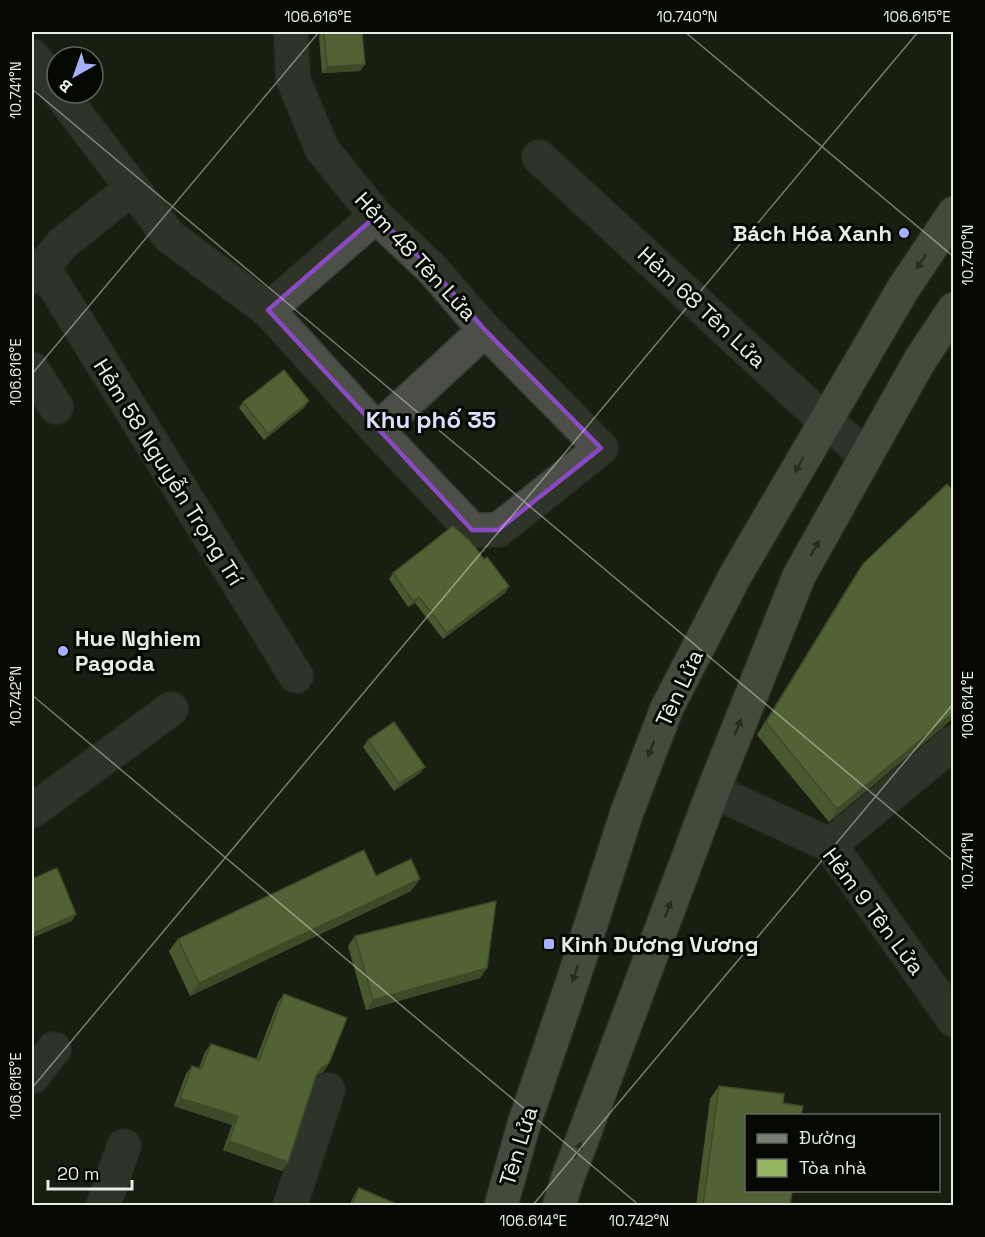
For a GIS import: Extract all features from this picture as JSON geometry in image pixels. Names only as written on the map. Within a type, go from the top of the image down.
[{"type":"main road","name":"Tên Lửa","points":[[501,1206],[524,1124],[627,812],[668,708],[735,576],[903,289],[954,213]]},
{"type":"main road","points":[[559,1206],[712,790],[799,576],[920,360],[954,309]]},
{"type":"street","name":"Hẻm 48 Tên Lửa","points":[[291,32],[293,79],[322,149],[376,216],[432,269],[485,330],[601,448],[498,530],[472,530],[376,430]]},
{"type":"street","points":[[32,56],[45,74]]},
{"type":"street","points":[[69,105],[170,236],[268,310],[376,430],[485,330]]},
{"type":"street","name":"Hẻm 68 Tên Lửa","points":[[539,157],[825,421],[867,455]]},
{"type":"street","name":"Hẻm 58 Nguyễn Trọng Trí","points":[[132,188],[62,244],[37,272],[296,676]]},
{"type":"street","points":[[268,310],[376,216]]},
{"type":"street","points":[[32,369],[56,407]]},
{"type":"street","points":[[32,811],[171,709]]},
{"type":"street","points":[[830,845],[954,742]]},
{"type":"street","name":"Hẻm 9 Tên Lửa","points":[[712,790],[830,845],[954,1020]]},
{"type":"street","points":[[32,1077],[54,1049]]},
{"type":"street","points":[[290,1206],[328,1090]]},
{"type":"street","points":[[103,1206],[124,1146]]},
{"type":"highlighted area","points":[[376,216],[432,269],[485,330],[601,448],[498,530],[472,530],[268,310]]},
{"type":"building","points":[[324,32],[362,32],[365,64],[327,67]]},
{"type":"building","points":[[284,370],[309,401],[268,434],[243,402]]},
{"type":"building","points":[[947,484],[954,492],[954,712],[837,809],[766,722],[863,564]]},
{"type":"building","points":[[453,526],[470,541],[484,559],[487,557],[509,586],[447,633],[419,597],[413,601],[393,573]]},
{"type":"building","points":[[394,722],[425,767],[399,784],[368,740]]},
{"type":"building","points":[[364,850],[376,876],[411,859],[420,879],[199,983],[178,939]]},
{"type":"building","points":[[57,868],[76,914],[32,934],[32,879]]},
{"type":"building","points":[[496,901],[487,968],[373,1000],[355,936]]},
{"type":"building","points":[[284,994],[347,1018],[329,1063],[321,1068],[316,1076],[288,1162],[229,1141],[238,1116],[180,1098],[192,1066],[201,1069],[211,1044],[259,1060]]},
{"type":"building","points":[[719,1086],[784,1094],[783,1103],[803,1106],[801,1114],[745,1114],[745,1192],[792,1192],[790,1206],[703,1206]]},
{"type":"building","points":[[359,1188],[399,1205],[399,1206],[351,1206]]},
{"type":"place","name":"Bách Hóa Xanh","points":[[904,233]]},
{"type":"place","name":"Hue Nghiem Pagoda","points":[[63,651]]},
{"type":"place","name":"Kinh Dương Vương","points":[[549,944]]},
{"type":"district","name":"Khu phố 35","points":[[431,420]]}]
